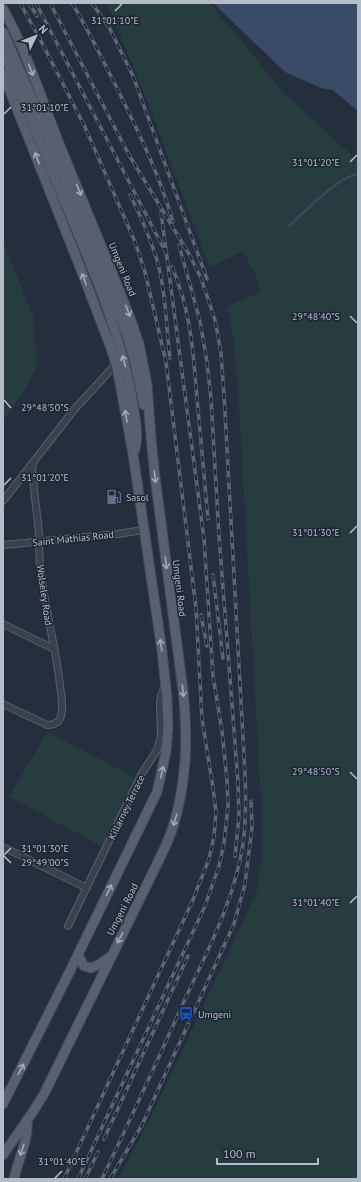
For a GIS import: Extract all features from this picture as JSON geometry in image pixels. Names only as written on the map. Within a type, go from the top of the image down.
[{"type":"main road","name":"Umgeni Road","points":[[3,9],[22,47],[132,322],[139,344],[147,384],[151,438],[186,721],[185,772],[179,806],[171,831],[157,864],[44,1094],[3,1155]]},
{"type":"main road","points":[[3,32],[122,351],[130,385],[137,431],[133,454]]},
{"type":"main road","points":[[3,53],[47,148],[129,341],[151,438]]},
{"type":"main road","name":"Umgeni Road","points":[[3,74],[80,267],[116,364],[133,454],[143,530],[154,595],[166,684],[168,728],[166,752],[157,792],[78,955],[3,1104]]},
{"type":"main road","points":[[78,955],[84,966],[91,968],[100,964],[111,956]]},
{"type":"main road","points":[[14,1179],[17,1165],[27,1137],[27,1120]]},
{"type":"street","points":[[3,501],[73,412],[116,364]]},
{"type":"street","name":"Wolseley Road","points":[[3,704],[47,725],[53,725],[59,721],[62,715],[54,649],[43,585],[32,471],[33,462]]},
{"type":"street","name":"Saint Mathias Road","points":[[3,545],[118,534],[143,530]]},
{"type":"street","points":[[3,624],[54,649]]},
{"type":"street","name":"Killarney Terrace","points":[[68,926],[141,775],[152,758],[159,742],[161,736],[160,704],[161,696],[166,684]]},
{"type":"street","points":[[3,847],[87,888]]},
{"type":"green space","points":[[107,3],[210,3],[284,93],[358,161],[358,1179],[118,1179],[147,1125],[258,888],[262,847],[262,820],[240,422],[234,339],[227,309],[228,306],[260,292],[255,274],[243,251],[210,267],[144,93]]},
{"type":"green space","points":[[3,241],[33,316],[37,366],[26,388],[3,420]]},
{"type":"green space","points":[[47,732],[134,777],[104,847],[9,797]]},
{"type":"water","points":[[213,3],[358,3],[358,111],[333,90],[321,88],[285,72]]},
{"type":"waterway","points":[[289,226],[331,188],[341,181],[358,174]]},
{"type":"railway","points":[[20,3],[85,127],[135,242],[145,272],[166,362],[196,608],[202,719],[216,812],[214,836],[209,859],[192,902],[64,1179]]},
{"type":"railway","points":[[29,3],[37,16]]},
{"type":"railway","points":[[36,3],[165,251]]},
{"type":"railway","points":[[50,3],[129,155],[189,254],[201,278],[215,320],[221,353],[224,395],[245,774],[246,809],[243,844],[239,866],[226,908],[102,1179]]},
{"type":"railway","points":[[72,3],[84,23],[115,84],[139,135],[161,186],[173,222]]},
{"type":"railway","points":[[92,3],[110,29],[133,76],[207,279]]},
{"type":"railway","points":[[130,195],[148,235],[160,272],[170,358]]},
{"type":"railway","points":[[78,1179],[205,906],[219,866],[224,843],[228,806],[222,731],[213,676],[204,539],[161,212]]},
{"type":"railway","points":[[179,245],[200,321],[207,362],[211,399],[219,536],[238,782],[239,816],[235,856]]},
{"type":"railway","points":[[172,267],[183,299],[190,331],[208,519]]},
{"type":"railway","points":[[213,575],[223,658]]},
{"type":"railway","points":[[201,615],[207,646]]},
{"type":"railway","points":[[110,1179],[142,1125],[234,924],[245,884],[252,828],[251,801]]},
{"type":"railway","points":[[104,1139],[188,956]]},
{"type":"railway","points":[[85,1179],[98,1152]]},
{"type":"place","name":"Sasol","points":[[114,497]]},
{"type":"place","name":"Umgeni","points":[[186,1014]]}]
